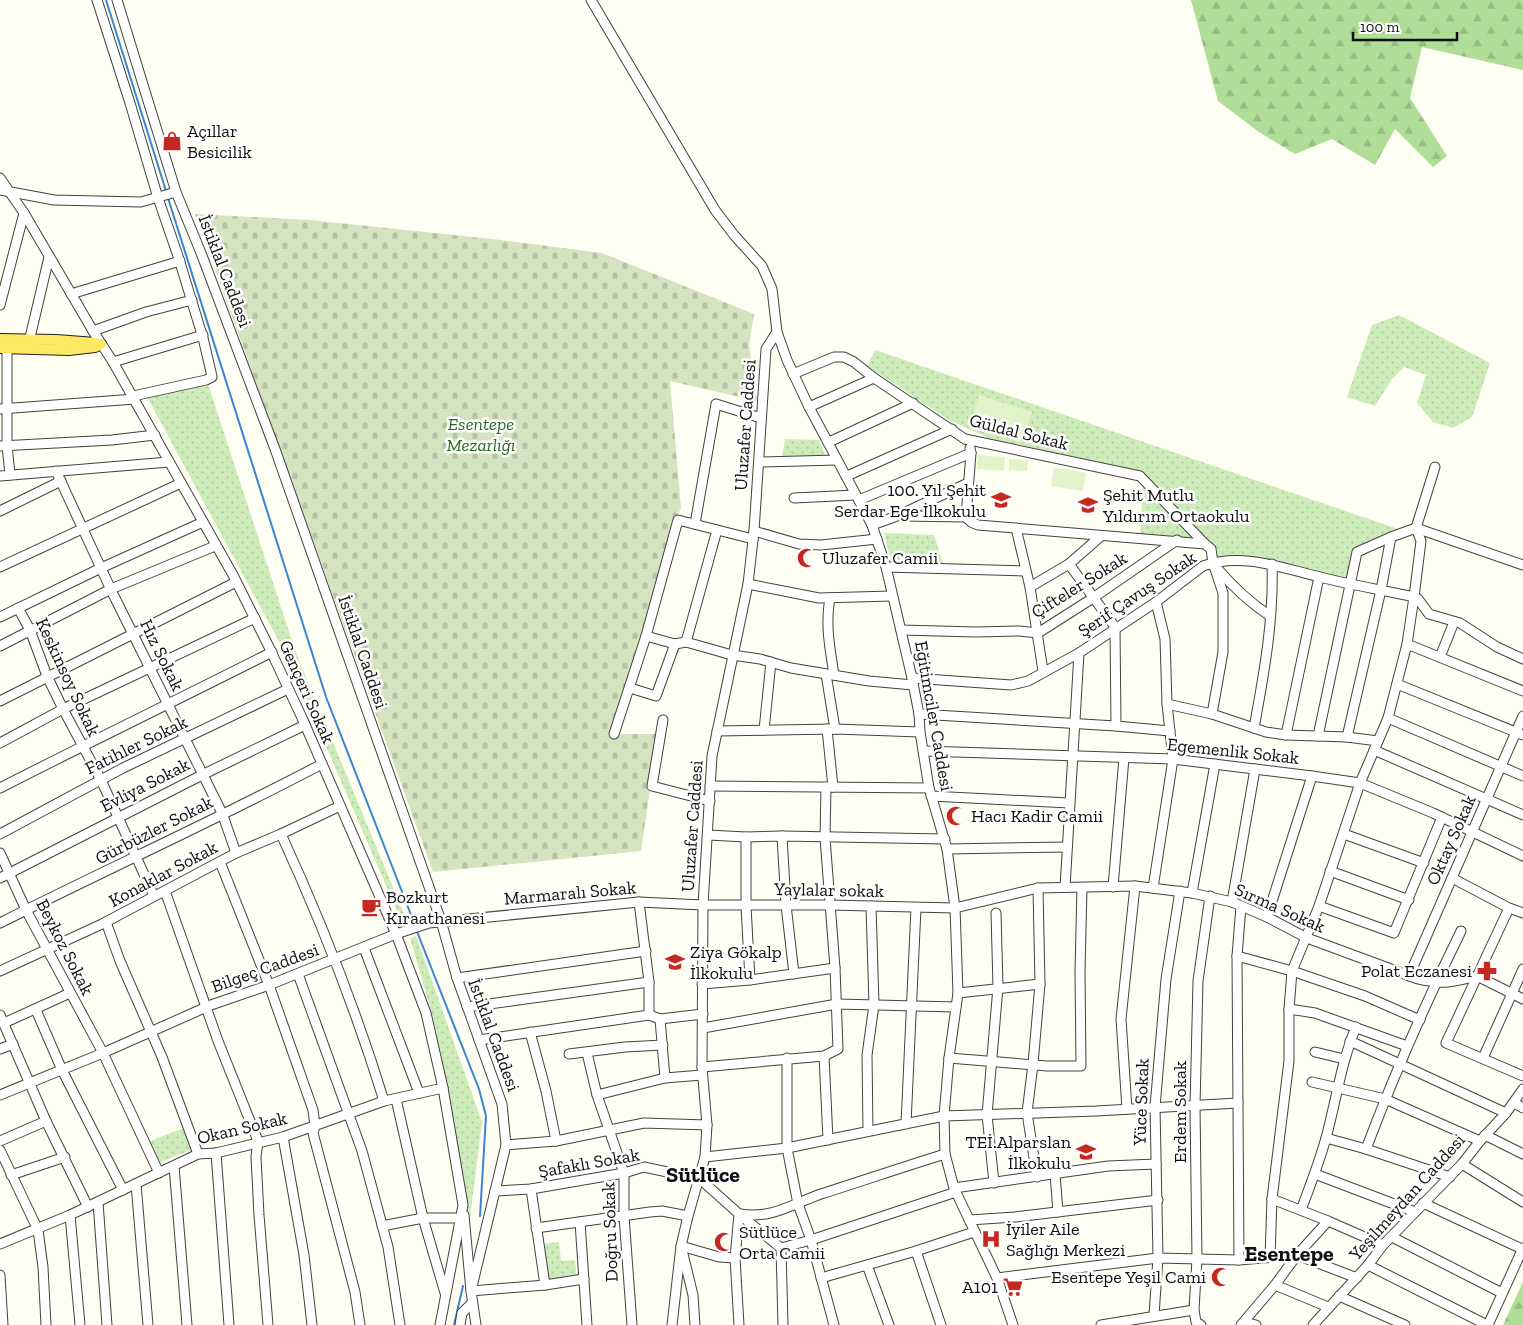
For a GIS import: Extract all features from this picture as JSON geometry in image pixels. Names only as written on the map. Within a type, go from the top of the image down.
[{"type":"main road","points":[[0,339],[28,344]]},
{"type":"main road","points":[[3,348],[69,340],[101,344]]},
{"type":"street","points":[[4,409],[134,398],[212,377],[203,335],[97,0]]},
{"type":"street","name":"İstiklal Caddesi","points":[[117,0],[174,193],[201,253],[278,458],[441,921],[457,978],[502,1104],[506,1146],[471,1291],[476,1325]]},
{"type":"street","name":"Eğitimciler Caddesi","points":[[591,0],[715,210],[734,236],[762,266],[772,289],[777,332],[793,374],[872,526],[886,567],[920,714],[920,732],[930,792],[945,839],[956,908],[958,993],[949,1058],[944,1116],[945,1154],[955,1190],[998,1278],[1013,1325]]},
{"type":"street","name":"Gençeri Sokak","points":[[0,178],[24,213],[134,398],[255,618],[305,725],[396,934],[426,1013],[443,1088],[463,1205],[471,1291]]},
{"type":"street","points":[[0,190],[54,200],[80,201],[141,202],[174,193]]},
{"type":"street","points":[[0,305],[24,213]]},
{"type":"street","points":[[28,344],[49,257]]},
{"type":"street","points":[[71,294],[180,261]]},
{"type":"street","points":[[93,331],[146,312],[192,300]]},
{"type":"street","name":"Uluzafer Caddesi","points":[[672,1325],[682,1246],[688,1216],[705,1157],[707,1124],[702,1071],[703,906],[712,756],[748,584],[754,535],[766,349],[777,332]]},
{"type":"street","points":[[113,362],[203,335]]},
{"type":"street","points":[[3,348],[4,446],[10,475]]},
{"type":"street","name":"Güldal Sokak","points":[[793,374],[834,357],[844,357],[854,362],[874,378],[952,429],[964,439],[1140,476],[1205,544]]},
{"type":"street","points":[[809,407],[874,378]]},
{"type":"street","points":[[829,442],[913,403]]},
{"type":"street","points":[[695,524],[716,404],[761,418]]},
{"type":"street","points":[[847,476],[952,429]]},
{"type":"street","points":[[4,446],[112,440],[155,435]]},
{"type":"street","points":[[964,439],[971,453],[966,516],[971,522],[978,525],[1101,536],[1177,540],[1205,544],[1210,549],[1212,563],[1223,593],[1223,652],[1212,714]]},
{"type":"street","points":[[794,498],[858,497],[971,453]]},
{"type":"street","points":[[759,462],[837,460]]},
{"type":"street","points":[[0,476],[169,462]]},
{"type":"street","points":[[1270,1257],[1272,1199],[1289,1061],[1289,1009],[1292,970],[1319,906],[1360,783],[1388,718],[1407,644],[1414,597],[1421,541],[1416,528],[1435,467]]},
{"type":"street","name":"Hız Sokak","points":[[56,471],[184,740],[222,813],[236,853]]},
{"type":"street","points":[[0,511],[60,481]]},
{"type":"street","points":[[0,567],[181,483]]},
{"type":"street","points":[[872,526],[968,483]]},
{"type":"street","points":[[897,516],[966,516]]},
{"type":"street","points":[[614,734],[646,636],[678,520],[717,530],[799,544],[821,545],[877,539]]},
{"type":"street","points":[[0,617],[202,522]]},
{"type":"street","points":[[1016,528],[1030,587],[1044,672]]},
{"type":"street","points":[[1318,736],[1357,552],[1416,528],[1523,565]]},
{"type":"street","points":[[646,636],[675,644],[686,642],[717,530]]},
{"type":"street","points":[[1030,587],[1069,564],[1101,536]]},
{"type":"street","points":[[1347,737],[1381,590],[1391,537]]},
{"type":"street","name":"Çifteler Sokak","points":[[901,630],[1019,631],[1038,633],[1177,540]]},
{"type":"street","points":[[0,646],[111,589],[216,546]]},
{"type":"street","name":"Şerif Çavuş Sokak","points":[[686,642],[732,655],[869,681],[1011,685],[1028,682],[1079,652],[1156,602],[1203,566],[1212,563],[1236,560],[1272,564],[1319,577],[1414,597]]},
{"type":"street","points":[[1212,563],[1229,583],[1250,602],[1270,616]]},
{"type":"street","points":[[1069,564],[1115,627],[1116,726]]},
{"type":"street","points":[[1254,728],[1266,664],[1273,588],[1272,564]]},
{"type":"street","points":[[886,567],[1026,571]]},
{"type":"street","points":[[1286,735],[1319,577]]},
{"type":"street","points":[[0,701],[236,582]]},
{"type":"street","points":[[748,584],[802,596],[830,598],[892,596]]},
{"type":"street","points":[[1414,597],[1418,599],[1429,614],[1460,624],[1497,646],[1523,658]]},
{"type":"street","points":[[598,1095],[702,1071],[787,1058],[824,1056],[838,1049],[835,968],[825,838],[831,729],[827,629],[830,598]]},
{"type":"street","points":[[1153,888],[1173,760],[1167,704],[1165,639],[1156,602]]},
{"type":"street","name":"Keskinsoy Sokak","points":[[18,608],[30,630],[62,710],[101,780],[154,896]]},
{"type":"street","points":[[0,743],[62,710],[255,618]]},
{"type":"street","points":[[1440,657],[1454,622]]},
{"type":"street","points":[[630,688],[656,696],[675,644]]},
{"type":"street","points":[[1407,644],[1523,692]]},
{"type":"street","points":[[0,788],[272,652]]},
{"type":"street","points":[[1065,887],[1079,652]]},
{"type":"street","points":[[764,730],[771,662]]},
{"type":"street","points":[[1397,684],[1519,733]]},
{"type":"street","name":"Fatihler Sokak","points":[[0,834],[101,780],[288,689]]},
{"type":"street","points":[[1167,704],[1212,714],[1266,732],[1286,735],[1347,737],[1378,741]]},
{"type":"street","points":[[920,714],[1075,723],[1170,731]]},
{"type":"street","name":"Oktay Sokak","points":[[1409,976],[1471,831],[1519,733],[1523,716]]},
{"type":"street","points":[[1388,718],[1523,776]]},
{"type":"street","points":[[663,720],[652,786],[710,801]]},
{"type":"street","name":"Evliya Sokak","points":[[0,878],[118,817],[305,725]]},
{"type":"street","points":[[717,731],[831,729],[920,732]]},
{"type":"street","points":[[1374,750],[1523,815]]},
{"type":"street","name":"Egemenlik Sokak","points":[[924,751],[1173,760],[1360,783],[1522,852]]},
{"type":"street","points":[[1113,887],[1124,758]]},
{"type":"street","name":"Gürbüzler Sokak","points":[[0,923],[322,764]]},
{"type":"street","points":[[1192,893],[1214,764]]},
{"type":"street","points":[[1239,1260],[1238,956],[1236,904],[1255,769]]},
{"type":"street","points":[[1267,917],[1312,776]]},
{"type":"street","points":[[710,786],[829,787],[930,792],[1069,804]]},
{"type":"street","name":"Konaklar Sokak","points":[[0,971],[106,922],[236,853],[282,834],[340,806]]},
{"type":"street","points":[[1319,906],[1394,933],[1442,817]]},
{"type":"street","points":[[282,834],[334,959],[366,1043],[384,1101]]},
{"type":"street","points":[[1344,834],[1424,863]]},
{"type":"street","points":[[708,835],[945,839]]},
{"type":"street","points":[[782,836],[786,905],[794,974]]},
{"type":"street","points":[[746,837],[746,906],[750,980]]},
{"type":"street","points":[[947,849],[1067,847]]},
{"type":"street","name":"Beykoz Sokak","points":[[0,853],[26,910],[103,1053],[159,1173]]},
{"type":"street","points":[[220,862],[269,985],[313,1110],[315,1126],[313,1133],[355,1292],[360,1325]]},
{"type":"street","points":[[1330,871],[1409,900]]},
{"type":"street","points":[[1452,878],[1523,914]]},
{"type":"street","points":[[1126,1109],[1121,1020],[1128,970],[1135,886]]},
{"type":"street","name":"Sırma Sokak","points":[[956,908],[1038,888],[1135,886],[1180,891],[1210,896],[1236,904],[1267,917],[1306,938],[1435,984],[1451,983],[1477,976]]},
{"type":"street","points":[[1036,1177],[1027,1113],[1040,984],[1038,888]]},
{"type":"street","points":[[949,1058],[1047,1066],[1081,1066],[1080,971],[1082,888]]},
{"type":"street","points":[[165,891],[206,1007],[258,1141],[256,1157],[259,1215],[268,1325]]},
{"type":"street","name":"Yüce Sokak","points":[[1154,1315],[1158,1258],[1155,1107],[1166,979],[1180,891]]},
{"type":"street","name":"Erdem Sokak","points":[[1197,1324],[1194,1310],[1197,1259],[1195,1106],[1198,981],[1210,896]]},
{"type":"street","points":[[640,902],[649,982],[649,1014]]},
{"type":"street","name":"Marmaralı Sokak","points":[[441,921],[640,902],[703,906]]},
{"type":"street","name":"Yaylalar sokak","points":[[703,906],[830,905],[956,908]]},
{"type":"street","points":[[868,1131],[867,1055],[874,1005],[871,906]]},
{"type":"street","points":[[906,1124],[916,908]]},
{"type":"street","points":[[1509,908],[1446,1042],[1523,1076]]},
{"type":"street","points":[[994,1183],[987,1115],[998,987],[996,913]]},
{"type":"street","name":"Bilgeç Caddesi","points":[[30,1084],[206,1007],[298,974],[396,934],[429,922],[441,921]]},
{"type":"street","points":[[106,922],[120,962],[152,1032],[198,1154]]},
{"type":"street","points":[[1366,1149],[1407,1046],[1461,931]]},
{"type":"street","points":[[364,948],[419,1093]]},
{"type":"street","points":[[457,978],[646,951]]},
{"type":"street","points":[[1238,956],[1292,970],[1366,996],[1420,1020]]},
{"type":"street","points":[[702,984],[750,980],[835,968]]},
{"type":"street","points":[[1484,1058],[1523,969]]},
{"type":"street","points":[[298,974],[362,1151],[388,1247],[400,1325]]},
{"type":"street","points":[[1477,976],[1523,999]]},
{"type":"street","points":[[467,1007],[649,982]]},
{"type":"street","points":[[958,993],[998,987],[1040,984]]},
{"type":"street","points":[[70,993],[36,1010],[2,1019],[46,1121],[88,1207]]},
{"type":"street","points":[[703,1028],[837,1004],[956,1007]]},
{"type":"street","points":[[1289,1009],[1315,1013],[1407,1046]]},
{"type":"street","points":[[36,1010],[62,1070],[123,1190]]},
{"type":"street","points":[[478,1040],[649,1014],[660,1019],[702,1014]]},
{"type":"street","points":[[660,1019],[665,1078]]},
{"type":"street","points":[[1300,1210],[1316,1174],[1344,1060],[1356,1027]]},
{"type":"street","points":[[530,1032],[546,1091],[556,1141]]},
{"type":"street","points":[[1350,1041],[1506,1113]]},
{"type":"street","points":[[0,1049],[13,1044]]},
{"type":"street","points":[[569,1054],[625,1047],[663,1045]]},
{"type":"street","points":[[1315,1052],[1344,1060]]},
{"type":"street","name":"Doğru Sokak","points":[[587,1053],[598,1095],[624,1172],[624,1216],[632,1325]]},
{"type":"street","points":[[824,1056],[828,1140]]},
{"type":"street","points":[[787,1058],[787,1148],[798,1204],[811,1240],[834,1325]]},
{"type":"street","points":[[1312,1082],[1385,1099],[1523,1154]]},
{"type":"street","points":[[0,1095],[30,1084]]},
{"type":"street","name":"Okan Sokak","points":[[0,1244],[38,1230],[198,1154],[216,1153],[258,1141],[283,1137],[384,1101],[443,1088]]},
{"type":"street","name":"Yeşilmeydan Caddesi","points":[[1313,1325],[1357,1278],[1383,1245],[1462,1164],[1506,1113],[1523,1089]]},
{"type":"street","points":[[396,1099],[423,1218],[446,1295]]},
{"type":"street","points":[[705,1157],[787,1148],[944,1116],[1238,1103]]},
{"type":"street","points":[[1514,1103],[1523,1108]]},
{"type":"street","points":[[0,1141],[46,1121]]},
{"type":"street","points":[[506,1146],[556,1141],[644,1123],[707,1124]]},
{"type":"street","points":[[283,1137],[304,1255],[312,1325]]},
{"type":"street","points":[[1326,1138],[1366,1149],[1450,1177]]},
{"type":"street","points":[[0,1150],[38,1230],[43,1267],[46,1325]]},
{"type":"street","points":[[216,1153],[229,1325]]},
{"type":"street","points":[[738,1214],[752,1216],[780,1211],[815,1196],[945,1154]]},
{"type":"street","points":[[11,1175],[64,1157]]},
{"type":"street","points":[[781,1248],[811,1240],[955,1190],[1108,1166],[1156,1164]]},
{"type":"street","points":[[1462,1164],[1523,1202]]},
{"type":"street","points":[[174,1166],[187,1325]]},
{"type":"street","name":"Şafaklı Sokak","points":[[495,1191],[531,1189],[644,1167],[700,1179]]},
{"type":"street","points":[[1055,1174],[1058,1212]]},
{"type":"street","points":[[1316,1174],[1415,1212]]},
{"type":"street","points":[[700,1179],[738,1214],[781,1248]]},
{"type":"street","points":[[136,1184],[148,1325],[143,1325]]},
{"type":"street","points":[[531,1189],[545,1285]]},
{"type":"street","points":[[1272,1199],[1383,1245]]},
{"type":"street","points":[[969,1220],[1015,1217],[1158,1200]]},
{"type":"street","points":[[98,1202],[107,1325]]},
{"type":"street","points":[[1368,1265],[1488,1325],[1523,1248],[1423,1203]]},
{"type":"street","points":[[440,1325],[463,1205]]},
{"type":"street","points":[[536,1228],[662,1211],[688,1216]]},
{"type":"street","points":[[738,1214],[735,1258],[739,1325]]},
{"type":"street","points":[[70,1215],[80,1325]]},
{"type":"street","points":[[382,1226],[423,1218],[460,1218]]},
{"type":"street","points":[[1243,1324],[1275,1285],[1297,1254],[1328,1221]]},
{"type":"street","points":[[580,1222],[587,1325]]},
{"type":"street","points":[[821,1278],[974,1232]]},
{"type":"street","points":[[1392,1237],[1502,1293]]},
{"type":"street","points":[[695,1325],[693,1295],[682,1246],[719,1257],[735,1258]]},
{"type":"street","points":[[781,1248],[783,1325]]},
{"type":"street","points":[[916,1251],[941,1325]]},
{"type":"street","points":[[998,1278],[1158,1258],[1239,1260],[1297,1254],[1357,1278]]},
{"type":"street","points":[[868,1265],[889,1325]]},
{"type":"street","points":[[0,1275],[4,1325]]},
{"type":"street","points":[[471,1291],[545,1285],[584,1279]]},
{"type":"street","points":[[1275,1285],[1328,1307]]},
{"type":"street","points":[[1339,1296],[1405,1325]]},
{"type":"street","points":[[460,1325],[462,1312],[472,1303]]},
{"type":"street","points":[[1103,1325],[1154,1315],[1194,1310]]},
{"type":"street","points":[[1243,1324],[1256,1325]]},
{"type":"green space","points":[[1191,0],[1523,0],[1523,70],[1422,47],[1410,98],[1447,156],[1433,167],[1395,129],[1375,165],[1332,139],[1295,154],[1259,132],[1218,101]]},
{"type":"green space","name":"Esentepe Mezarlığı","points":[[195,214],[310,220],[501,240],[602,253],[754,314],[749,345],[757,401],[670,381],[681,508],[676,518],[615,734],[658,734],[641,851],[433,872]]},
{"type":"green space","points":[[1399,315],[1490,363],[1472,417],[1453,428],[1433,422],[1417,403],[1426,375],[1404,367],[1392,379],[1375,406],[1347,397],[1372,325]]},
{"type":"green space","points":[[875,350],[1398,529],[1355,550],[1348,578],[1219,558],[1151,480],[1136,470],[991,439],[949,420],[867,366]]},
{"type":"green space","points":[[208,384],[296,653],[407,921],[401,920],[287,656],[147,397]]},
{"type":"green space","points":[[979,395],[1032,412],[1022,443],[969,426]]},
{"type":"green space","points":[[785,439],[819,440],[826,457],[782,458]]},
{"type":"green space","points":[[978,455],[1005,457],[1004,471],[977,469]]},
{"type":"green space","points":[[1009,459],[1028,460],[1027,471],[1009,470]]},
{"type":"green space","points":[[1054,467],[1086,473],[1083,491],[1051,486]]},
{"type":"green space","points":[[1143,480],[1205,544],[1140,538]]},
{"type":"green space","points":[[884,533],[934,535],[943,564],[891,562]]},
{"type":"green space","points":[[416,936],[482,1122],[470,1218],[432,1014],[410,938]]},
{"type":"green space","points":[[184,1128],[193,1149],[159,1163],[150,1141]]},
{"type":"green space","points":[[559,1242],[561,1261],[575,1260],[577,1278],[547,1281],[542,1244]]},
{"type":"green space","points":[[1523,1282],[1523,1325],[1503,1325]]},
{"type":"waterway","points":[[106,0],[166,191]]},
{"type":"waterway","points":[[168,198],[326,697],[415,925]]},
{"type":"waterway","points":[[416,929],[479,1089],[486,1116],[480,1216]]},
{"type":"waterway","points":[[454,1325],[463,1286]]},
{"type":"place","name":"Açıllar Besicilik","points":[[172,141]]},
{"type":"place","name":"100. Yıl Şehit Serdar Ege İlkokulu","points":[[1001,500]]},
{"type":"place","name":"Şehit Mutlu Yıldırım Ortaokulu","points":[[1088,505]]},
{"type":"place","name":"Uluzafer Camii","points":[[807,558]]},
{"type":"place","name":"Hacı Kadir Camii","points":[[956,816]]},
{"type":"place","name":"Bozkurt Kıraathanesi","points":[[371,907]]},
{"type":"place","name":"Ziya Gökalp İlkokulu","points":[[675,962]]},
{"type":"place","name":"Polat Eczanesi","points":[[1487,971]]},
{"type":"place","name":"TEİ.Alparslan İlkokulu","points":[[1086,1152]]},
{"type":"place","name":"İyiler Aile Sağlığı Merkezi","points":[[991,1239]]},
{"type":"place","name":"Sütlüce Orta Camii","points":[[724,1242]]},
{"type":"place","name":"Esentepe Yeşil Cami","points":[[1221,1277]]},
{"type":"place","name":"A101","points":[[1013,1287]]},
{"type":"district","name":"Sütlüce","points":[[703,1174]]},
{"type":"district","name":"Esentepe","points":[[1289,1253]]}]
